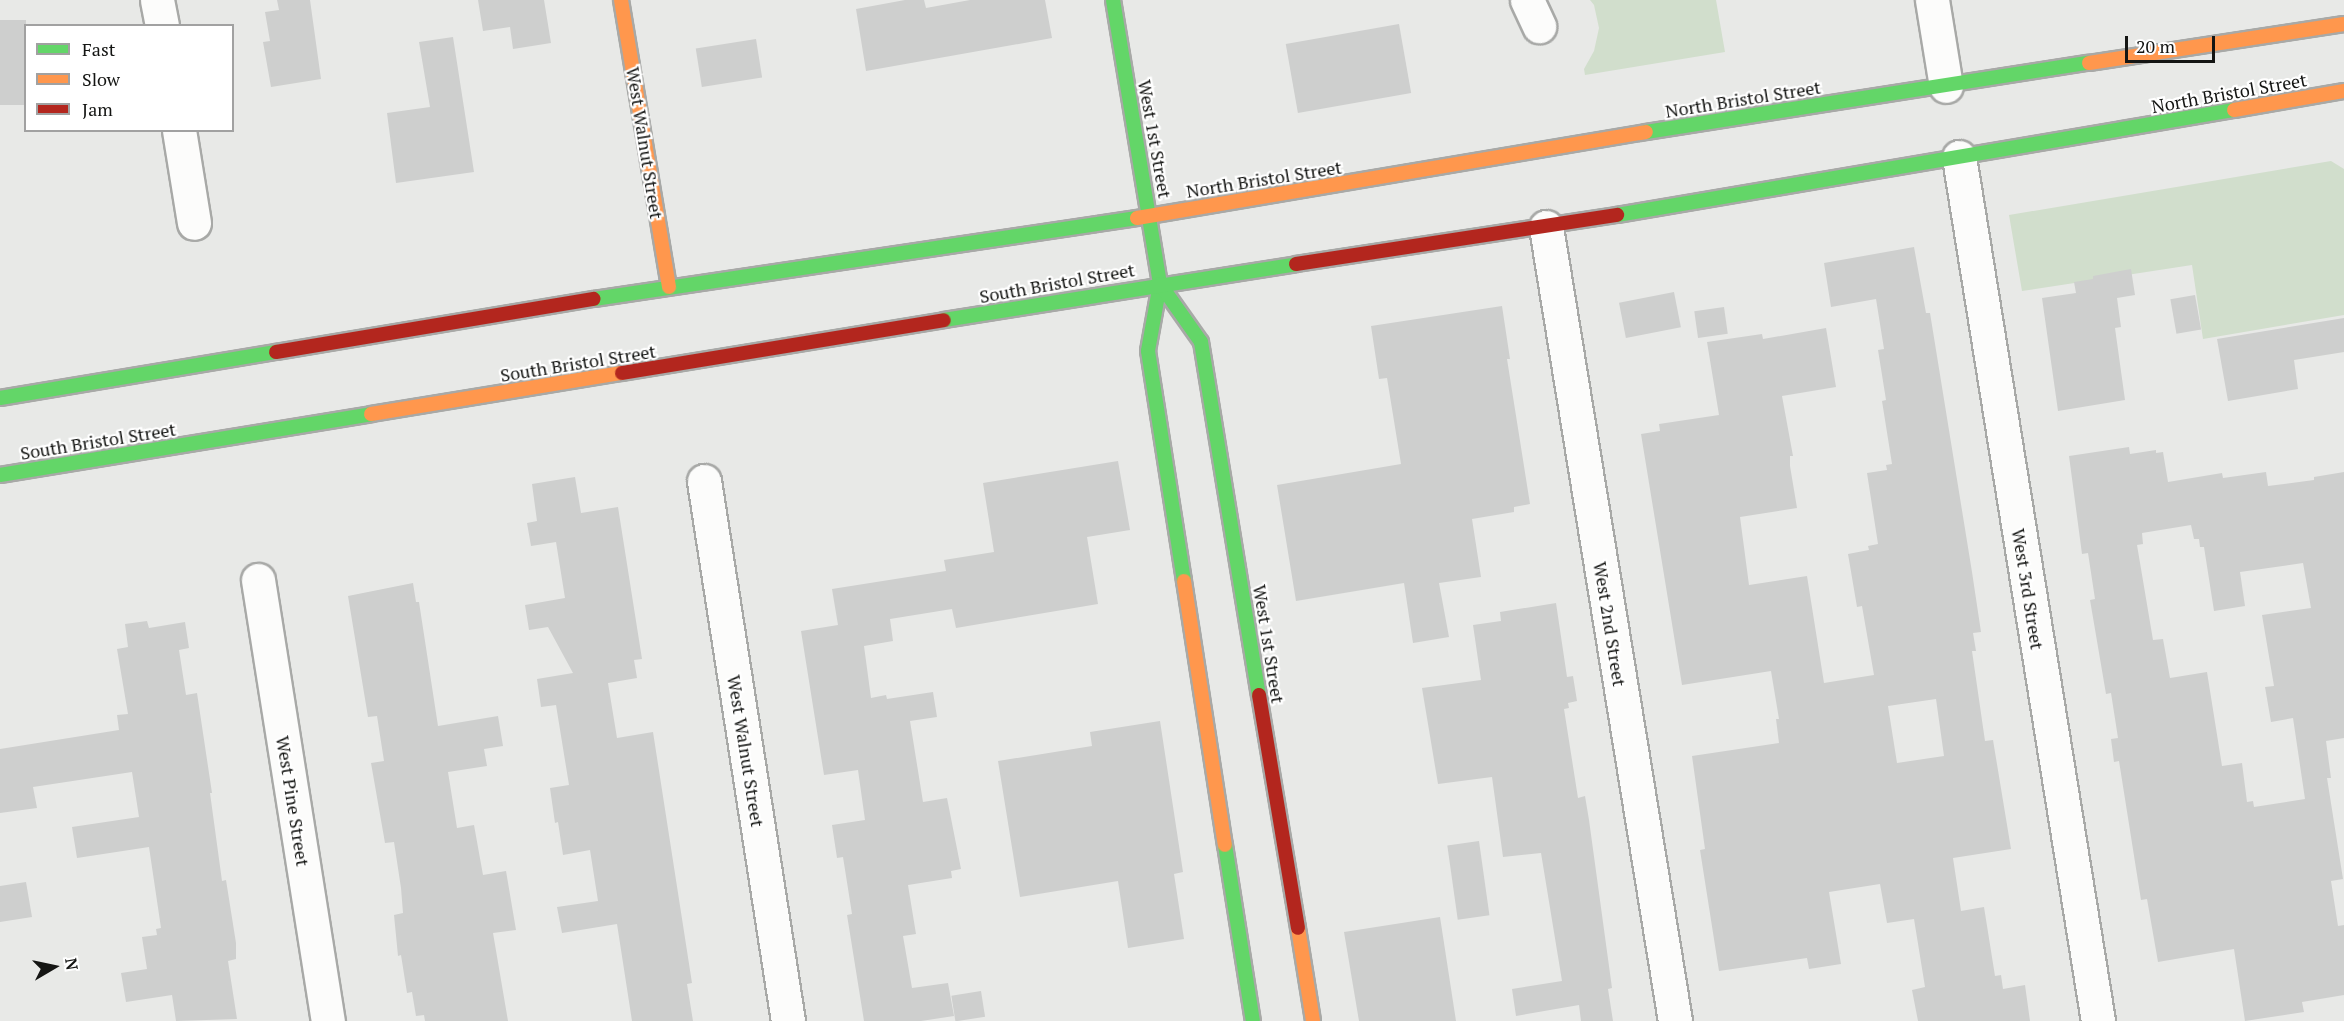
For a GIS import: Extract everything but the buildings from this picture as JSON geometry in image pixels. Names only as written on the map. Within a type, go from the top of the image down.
[{"type":"main road","name":"West Walnut Street","points":[[621,0],[669,287]]},
{"type":"main road","name":"West 1st Street","points":[[1113,0],[1160,284],[1148,351],[1253,1021]]},
{"type":"main road","name":"North Bristol Street","points":[[1149,216],[1778,110],[2344,24]]},
{"type":"main road","name":"North Bristol Street","points":[[1160,284],[1546,227],[2344,91]]},
{"type":"main road","points":[[0,398],[669,287],[1149,216]]},
{"type":"main road","name":"West 1st Street","points":[[1160,284],[1201,342],[1313,1021]]},
{"type":"main road","name":"South Bristol Street","points":[[0,475],[1160,284]]},
{"type":"street","points":[[158,0],[162,24]]},
{"type":"street","points":[[1932,0],[1946,86]]},
{"type":"street","points":[[179,132],[194,223]]},
{"type":"street","name":"West 3rd Street","points":[[1959,157],[2098,1021]]},
{"type":"street","name":"West 2nd Street","points":[[1546,227],[1675,1021]]},
{"type":"street","name":"West Walnut Street","points":[[704,481],[788,1021]]},
{"type":"street","name":"West Pine Street","points":[[258,580],[328,1021]]},
{"type":"green space","points":[[1590,0],[1716,0],[1725,52],[1585,75],[1584,69],[1594,51],[1599,28],[1594,5]]},
{"type":"green space","points":[[2331,161],[2344,169],[2344,315],[2203,339],[2192,265],[2022,291],[2009,215]]},
{"type":"traffic: fast","points":[[1113,0],[1160,284],[1148,351],[1184,581]]},
{"type":"traffic: fast","points":[[1646,132],[2089,63]]},
{"type":"traffic: fast","points":[[1617,215],[2234,110]]},
{"type":"traffic: fast","points":[[594,299],[1137,218]]},
{"type":"traffic: fast","points":[[944,320],[1296,264]]},
{"type":"traffic: fast","points":[[1160,284],[1201,342],[1259,695]]},
{"type":"traffic: fast","points":[[0,398],[276,352]]},
{"type":"traffic: fast","points":[[0,475],[371,414]]},
{"type":"traffic: fast","points":[[1225,845],[1253,1021]]},
{"type":"traffic: slow","points":[[621,0],[669,287]]},
{"type":"traffic: slow","points":[[2089,63],[2344,24]]},
{"type":"traffic: slow","points":[[2234,110],[2344,91]]},
{"type":"traffic: slow","points":[[1137,218],[1646,132]]},
{"type":"traffic: slow","points":[[371,414],[622,373]]},
{"type":"traffic: slow","points":[[1184,581],[1225,845]]},
{"type":"traffic: slow","points":[[1298,928],[1313,1021]]},
{"type":"traffic: jam","points":[[1296,264],[1617,215]]},
{"type":"traffic: jam","points":[[276,352],[594,299]]},
{"type":"traffic: jam","points":[[622,373],[944,320]]},
{"type":"traffic: jam","points":[[1259,695],[1298,928]]}]
